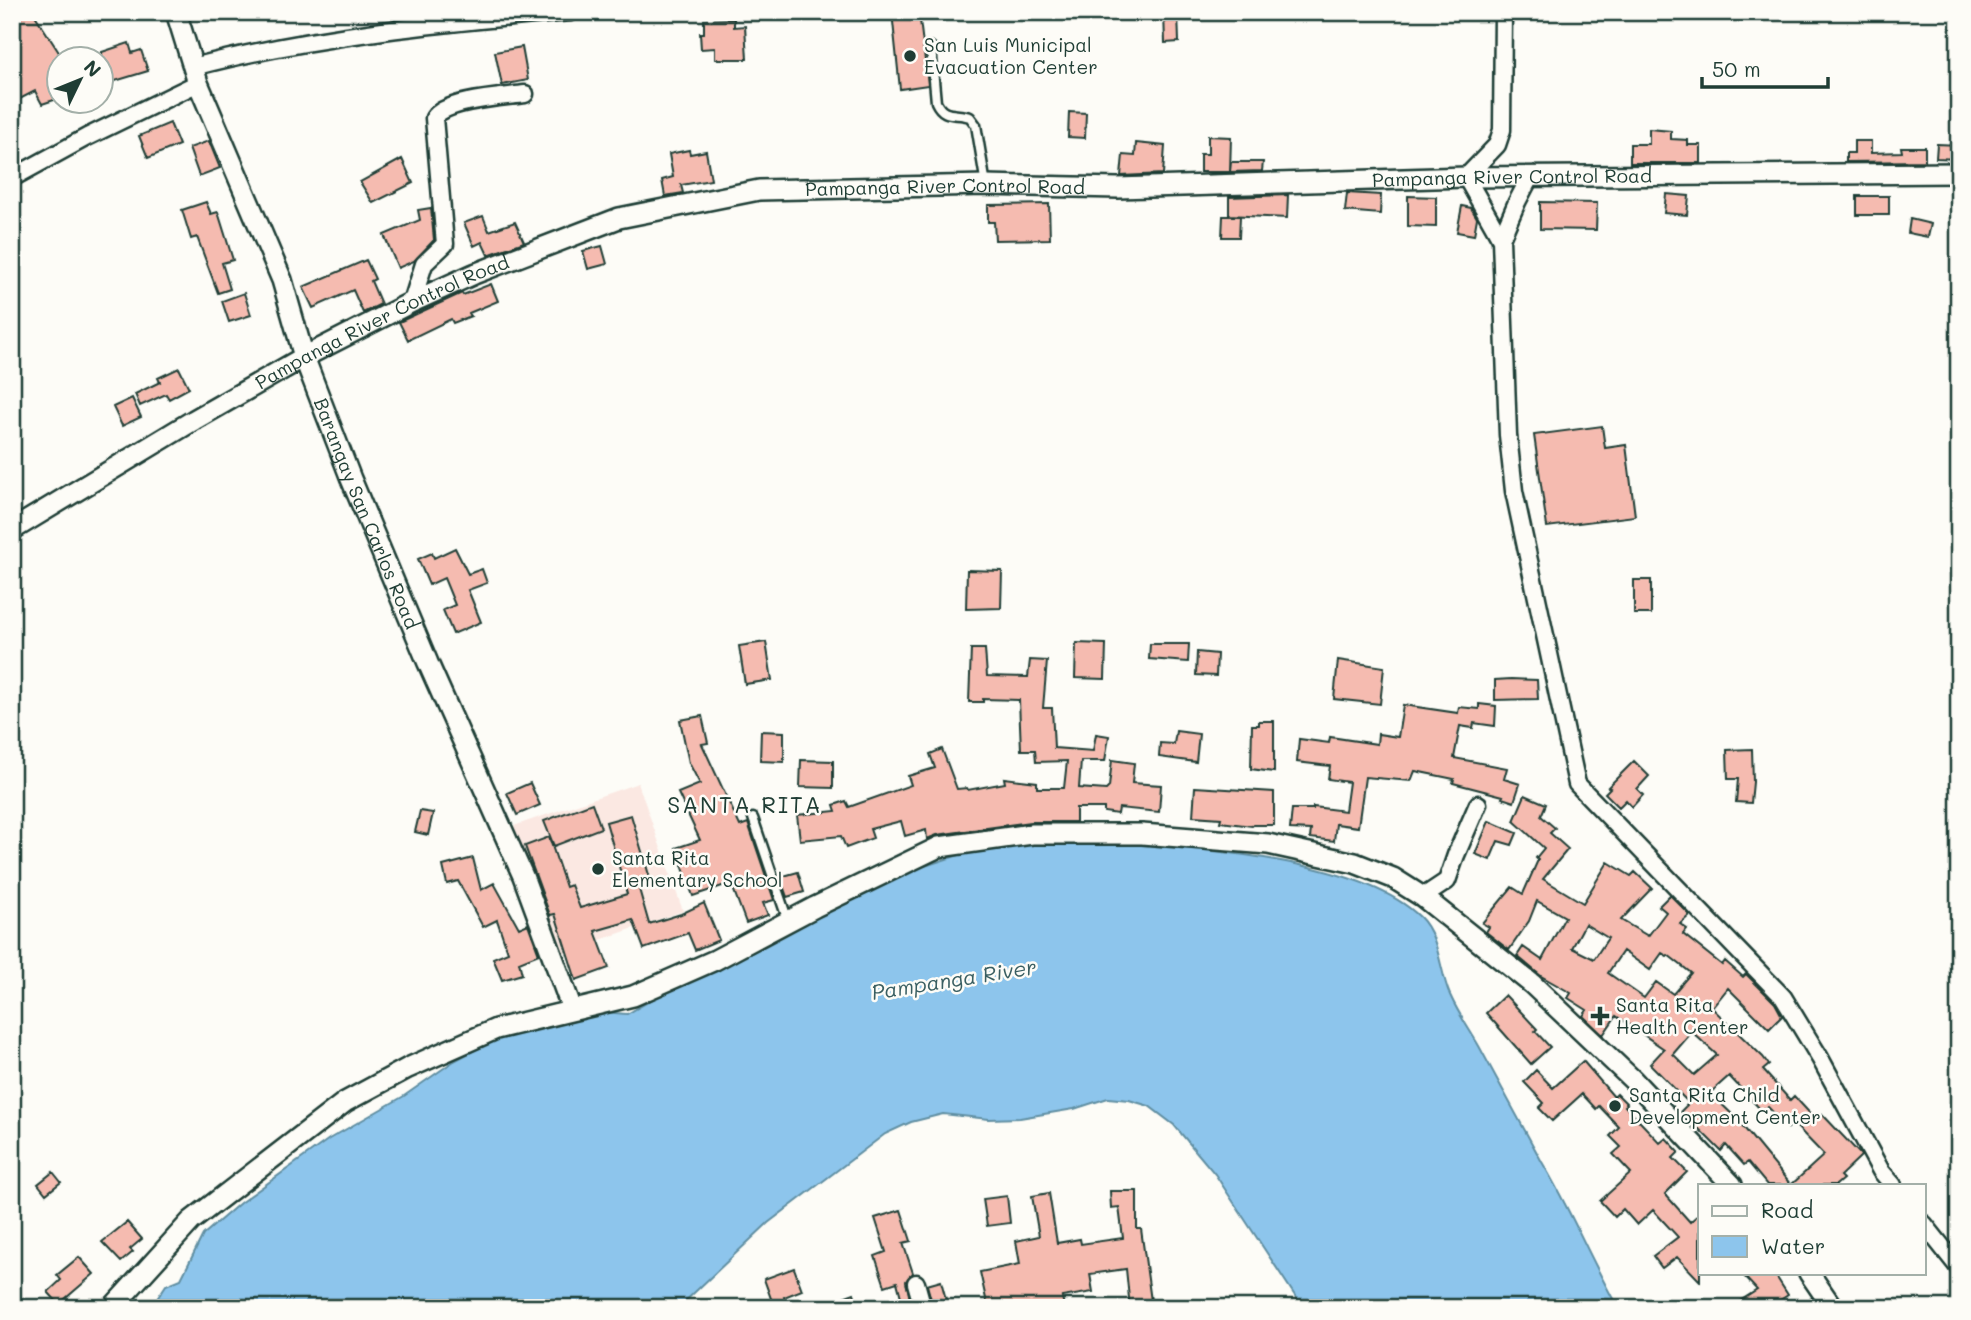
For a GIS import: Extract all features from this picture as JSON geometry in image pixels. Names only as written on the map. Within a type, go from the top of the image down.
[{"type":"street","name":"Barangay San Carlos Road","points":[[176,12],[196,75],[282,279],[304,357],[351,479],[428,663],[523,876],[572,1009]]},
{"type":"street","points":[[12,178],[196,75],[245,53],[460,21],[571,12]]},
{"type":"street","points":[[1501,239],[1465,177],[1497,145],[1502,131],[1503,12]]},
{"type":"street","points":[[412,302],[424,264],[445,244],[434,118],[438,112],[469,102],[525,94]]},
{"type":"street","name":"Pampanga River Control Road","points":[[12,530],[304,357],[412,302],[474,274],[619,218],[759,190],[986,185],[1118,188],[1465,177],[1959,173]]},
{"type":"street","points":[[1530,177],[1501,239],[1508,435],[1514,491],[1577,785],[1783,997],[1820,1058],[1881,1171],[1892,1184]]},
{"type":"street","points":[[1423,897],[1447,881],[1478,804]]},
{"type":"street","points":[[112,1308],[191,1221],[345,1102],[408,1068],[496,1029],[633,996],[715,960],[939,847],[1032,834],[1142,834],[1268,844],[1355,863],[1393,878],[1423,897],[1532,984],[1633,1080],[1731,1184]]},
{"type":"street","points":[[1926,1227],[1959,1268]]},
{"type":"street","points":[[1810,1274],[1833,1308]]},
{"type":"street","points":[[916,1283],[923,1308]]},
{"type":"lane","points":[[931,47],[936,102],[939,109],[947,115],[964,115],[976,125],[986,185]]},
{"type":"lane","points":[[753,818],[788,922]]},
{"type":"shaded area","name":"Santa Rita Elementary School","points":[[638,783],[683,911],[557,955],[511,827]]},
{"type":"water","name":"Pampanga River","points":[[1100,841],[1222,852],[1314,868],[1356,880],[1392,897],[1420,917],[1432,934],[1453,1002],[1552,1180],[1618,1308],[1303,1308],[1215,1174],[1174,1125],[1149,1106],[1108,1098],[1074,1109],[1020,1118],[989,1119],[943,1114],[911,1122],[885,1134],[768,1223],[678,1308],[151,1308],[166,1285],[181,1279],[203,1235],[240,1203],[329,1139],[404,1096],[454,1061],[480,1047],[534,1025],[602,1012],[627,1014],[667,991],[903,873],[989,847]]},
{"type":"building","points":[[12,12],[33,12],[55,46],[46,46],[46,103],[42,104],[35,91],[12,103]]},
{"type":"building","name":"San Luis Municipal Evacuation Center","points":[[892,12],[919,12],[928,85],[900,89]]},
{"type":"building","points":[[1164,12],[1178,12],[1179,42],[1165,43]]},
{"type":"building","points":[[734,19],[734,27],[745,26],[747,59],[715,59],[715,48],[701,49],[700,33],[704,33],[704,20]]},
{"type":"building","points":[[129,43],[132,53],[141,50],[148,71],[116,81],[116,47]]},
{"type":"building","points":[[522,47],[528,80],[502,85],[495,52]]},
{"type":"building","points":[[1069,112],[1086,113],[1085,138],[1068,137]]},
{"type":"building","points":[[170,123],[179,145],[148,158],[139,136]]},
{"type":"building","points":[[1649,129],[1671,131],[1671,139],[1688,140],[1688,145],[1701,145],[1701,163],[1630,163],[1630,144],[1649,144]]},
{"type":"building","points":[[1208,136],[1231,137],[1230,172],[1200,172],[1200,154],[1208,154]]},
{"type":"building","points":[[209,141],[220,168],[199,176],[189,148]]},
{"type":"building","points":[[1854,141],[1871,141],[1871,153],[1902,152],[1901,147],[1925,147],[1925,161],[1846,162],[1846,153],[1854,153]]},
{"type":"building","points":[[1136,143],[1165,146],[1163,174],[1121,176],[1123,155],[1135,156]]},
{"type":"building","points":[[1937,144],[1959,145],[1958,159],[1936,158]]},
{"type":"building","points":[[689,150],[690,154],[706,151],[711,180],[681,185],[683,193],[665,196],[662,180],[673,177],[669,154]]},
{"type":"building","points":[[402,159],[413,183],[373,203],[360,182]]},
{"type":"building","points":[[1231,162],[1263,162],[1262,171],[1230,172]]},
{"type":"building","points":[[1347,193],[1381,195],[1380,214],[1345,211]]},
{"type":"building","points":[[1666,194],[1689,196],[1687,215],[1664,213]]},
{"type":"building","points":[[1288,195],[1287,218],[1229,215],[1229,197]]},
{"type":"building","points":[[1408,196],[1436,197],[1436,227],[1408,226]]},
{"type":"building","points":[[1857,196],[1889,196],[1889,215],[1857,215]]},
{"type":"building","points":[[206,202],[211,214],[218,212],[233,260],[222,263],[230,289],[218,293],[197,237],[191,239],[182,210]]},
{"type":"building","points":[[1540,202],[1597,203],[1596,230],[1540,229]]},
{"type":"building","points":[[1049,204],[1050,239],[995,240],[994,222],[988,222],[988,205]]},
{"type":"building","points":[[1462,206],[1471,208],[1477,218],[1474,235],[1457,232]]},
{"type":"building","points":[[431,208],[434,240],[414,261],[398,268],[384,235],[420,220],[418,210]]},
{"type":"building","points":[[483,216],[489,231],[515,222],[524,242],[488,255],[482,242],[474,246],[464,223]]},
{"type":"building","points":[[1223,216],[1240,216],[1239,237],[1222,237]]},
{"type":"building","points":[[1910,219],[1931,224],[1928,237],[1908,233]]},
{"type":"building","points":[[602,246],[607,264],[588,269],[583,251]]},
{"type":"building","points":[[366,260],[375,279],[371,281],[381,304],[363,313],[353,290],[313,308],[303,287]]},
{"type":"building","points":[[491,284],[498,301],[469,313],[471,316],[453,323],[451,319],[408,340],[399,322],[462,293],[463,295]]},
{"type":"building","points":[[244,293],[251,315],[229,322],[222,301]]},
{"type":"building","points":[[179,368],[189,388],[169,399],[166,394],[140,406],[135,394],[160,382],[158,378]]},
{"type":"building","points":[[132,398],[141,417],[122,426],[113,407]]},
{"type":"building","points":[[1602,426],[1605,448],[1626,445],[1635,516],[1547,527],[1534,435]]},
{"type":"building","points":[[455,548],[468,574],[482,569],[487,583],[468,590],[481,622],[453,634],[443,610],[455,605],[444,578],[429,585],[418,559],[432,553],[434,558]]},
{"type":"building","points":[[967,570],[1002,571],[1001,608],[966,609]]},
{"type":"building","points":[[1634,580],[1651,580],[1651,614],[1634,614]]},
{"type":"building","points":[[766,642],[772,680],[745,684],[739,646]]},
{"type":"building","points":[[1076,643],[1106,644],[1105,679],[1075,678]]},
{"type":"building","points":[[1150,644],[1189,644],[1188,662],[1149,659]]},
{"type":"building","points":[[971,649],[985,649],[987,676],[1028,677],[1030,660],[1047,661],[1043,708],[1052,708],[1054,748],[1093,751],[1096,734],[1109,736],[1105,761],[1081,761],[1079,788],[1106,790],[1109,787],[1112,760],[1134,763],[1132,783],[1161,785],[1159,812],[1119,808],[1118,814],[1104,812],[1104,808],[1076,808],[1076,822],[1030,822],[937,835],[927,839],[926,830],[905,836],[901,821],[870,829],[873,838],[846,848],[841,836],[800,840],[797,815],[836,811],[834,805],[846,801],[849,807],[911,785],[908,776],[935,768],[930,754],[942,749],[957,789],[968,790],[1005,783],[1004,778],[1037,782],[1037,788],[1064,788],[1067,761],[1036,762],[1035,750],[1021,750],[1019,700],[983,699],[983,702],[969,702]]},
{"type":"building","points":[[1197,652],[1217,654],[1216,676],[1196,675]]},
{"type":"building","points":[[1338,660],[1384,667],[1380,704],[1334,699]]},
{"type":"building","points":[[1495,680],[1537,680],[1538,699],[1495,700]]},
{"type":"building","points":[[1479,704],[1496,706],[1495,726],[1474,723],[1473,728],[1460,726],[1454,758],[1507,768],[1504,779],[1520,784],[1514,802],[1502,798],[1503,796],[1453,783],[1454,779],[1415,771],[1411,781],[1365,777],[1358,827],[1336,824],[1334,841],[1310,838],[1311,830],[1290,829],[1292,809],[1313,807],[1345,811],[1349,782],[1328,779],[1330,766],[1297,762],[1299,739],[1329,743],[1330,737],[1377,744],[1378,734],[1398,737],[1403,705],[1458,713],[1459,707],[1479,709]]},
{"type":"building","points":[[702,716],[708,743],[702,744],[740,826],[748,823],[774,900],[763,903],[768,915],[746,923],[731,883],[693,896],[676,848],[700,840],[678,793],[700,784],[689,763],[680,720]]},
{"type":"building","points":[[1259,721],[1274,721],[1274,772],[1251,769],[1252,725],[1259,725]]},
{"type":"building","points":[[761,731],[784,732],[784,762],[760,761]]},
{"type":"building","points":[[1176,731],[1199,734],[1196,762],[1159,757],[1160,743],[1174,744]]},
{"type":"building","points":[[1752,749],[1751,803],[1736,802],[1738,779],[1728,779],[1727,750]]},
{"type":"building","points":[[801,760],[833,761],[833,788],[800,787]]},
{"type":"building","points":[[1634,761],[1649,776],[1637,789],[1643,795],[1632,807],[1626,800],[1619,807],[1605,793]]},
{"type":"building","points":[[530,783],[540,805],[517,815],[507,793]]},
{"type":"building","points":[[1195,787],[1274,792],[1274,825],[1252,826],[1220,822],[1221,818],[1193,816]]},
{"type":"building","points":[[1525,795],[1546,804],[1541,816],[1555,828],[1550,833],[1568,849],[1543,879],[1583,903],[1608,862],[1631,876],[1635,872],[1652,888],[1621,920],[1648,936],[1666,912],[1659,906],[1670,895],[1690,915],[1680,924],[1687,929],[1683,934],[1722,965],[1725,961],[1743,977],[1746,974],[1775,1003],[1782,1016],[1769,1029],[1728,988],[1712,1008],[1763,1057],[1769,1065],[1763,1070],[1790,1100],[1794,1096],[1816,1120],[1822,1114],[1860,1154],[1840,1176],[1843,1179],[1837,1184],[1792,1184],[1824,1155],[1793,1123],[1788,1128],[1768,1107],[1761,1110],[1729,1076],[1710,1093],[1736,1118],[1790,1184],[1766,1184],[1748,1162],[1744,1165],[1726,1145],[1721,1151],[1681,1111],[1689,1103],[1650,1064],[1664,1049],[1616,1016],[1603,1035],[1583,1016],[1587,1010],[1568,998],[1571,993],[1541,976],[1517,956],[1523,947],[1542,960],[1565,917],[1537,901],[1529,921],[1509,950],[1486,932],[1489,927],[1482,923],[1512,887],[1523,894],[1538,860],[1536,858],[1544,848],[1514,821]],"holes":[[[1585,924],[1608,938],[1594,959],[1572,948]],[[1623,951],[1650,970],[1662,953],[1691,973],[1673,994],[1656,982],[1644,998],[1608,973]],[[1692,1032],[1717,1055],[1694,1075],[1673,1054]]]},
{"type":"building","points":[[592,803],[601,828],[554,846],[544,821]]},
{"type":"building","points":[[420,811],[433,813],[428,835],[415,832]]},
{"type":"building","points":[[631,815],[652,885],[639,889],[649,924],[704,903],[719,940],[695,950],[688,933],[644,949],[633,920],[595,931],[609,968],[576,980],[555,914],[550,915],[525,846],[549,837],[566,887],[571,885],[580,908],[627,894],[606,822]]},
{"type":"building","points":[[1489,821],[1517,833],[1512,845],[1498,841],[1490,860],[1475,854]]},
{"type":"building","points":[[473,858],[481,890],[494,883],[519,928],[528,924],[539,954],[519,962],[522,974],[502,980],[493,958],[508,952],[497,920],[483,927],[458,881],[447,884],[443,866]]},
{"type":"building","points":[[798,872],[804,892],[787,897],[780,877]]},
{"type":"building","points":[[1505,995],[1550,1047],[1531,1064],[1486,1013]]},
{"type":"building","points":[[1583,1061],[1614,1097],[1617,1094],[1627,1104],[1625,1106],[1660,1143],[1666,1138],[1679,1152],[1673,1158],[1687,1172],[1665,1194],[1690,1222],[1698,1215],[1700,1281],[1677,1257],[1662,1268],[1653,1256],[1678,1237],[1653,1210],[1637,1225],[1623,1209],[1615,1217],[1600,1201],[1631,1173],[1613,1154],[1621,1147],[1610,1136],[1619,1127],[1599,1106],[1596,1109],[1582,1094],[1552,1121],[1539,1108],[1544,1103],[1524,1082],[1536,1070],[1553,1088]]},
{"type":"building","points":[[53,1172],[61,1182],[46,1194],[38,1184]]},
{"type":"building","points":[[1110,1191],[1137,1191],[1137,1229],[1141,1229],[1152,1308],[1130,1308],[1126,1269],[1090,1274],[1093,1292],[1062,1297],[1064,1306],[988,1308],[980,1272],[1020,1264],[1016,1241],[1039,1236],[1032,1196],[1049,1193],[1057,1243],[1080,1239],[1081,1244],[1123,1238],[1119,1207],[1111,1208]]},
{"type":"building","points":[[1007,1196],[1010,1223],[987,1226],[983,1199]]},
{"type":"building","points":[[901,1210],[911,1241],[903,1243],[913,1273],[906,1281],[912,1308],[904,1308],[897,1282],[885,1286],[875,1256],[886,1252],[875,1218]]},
{"type":"building","points":[[127,1222],[142,1239],[130,1249],[133,1252],[121,1262],[102,1242]]},
{"type":"building","points":[[79,1257],[94,1274],[59,1304],[48,1292],[61,1280],[57,1275]]},
{"type":"building","points":[[794,1268],[802,1290],[784,1297],[786,1302],[774,1307],[764,1279]]},
{"type":"building","points":[[1742,1274],[1775,1274],[1788,1295],[1768,1308],[1729,1308],[1757,1290]]},
{"type":"building","points":[[941,1281],[947,1303],[933,1307],[927,1285]]},
{"type":"building","points":[[854,1293],[859,1308],[819,1308],[819,1306]]},
{"type":"place","name":"San Luis Municipal Evacuation Center","points":[[910,56]]},
{"type":"place","name":"Santa Rita Elementary School","points":[[598,869]]},
{"type":"place","name":"Santa Rita Health Center","points":[[1600,1016]]},
{"type":"place","name":"Santa Rita Child Development Center","points":[[1615,1106]]},
{"type":"district","name":"SANTA RITA","points":[[745,805]]}]
